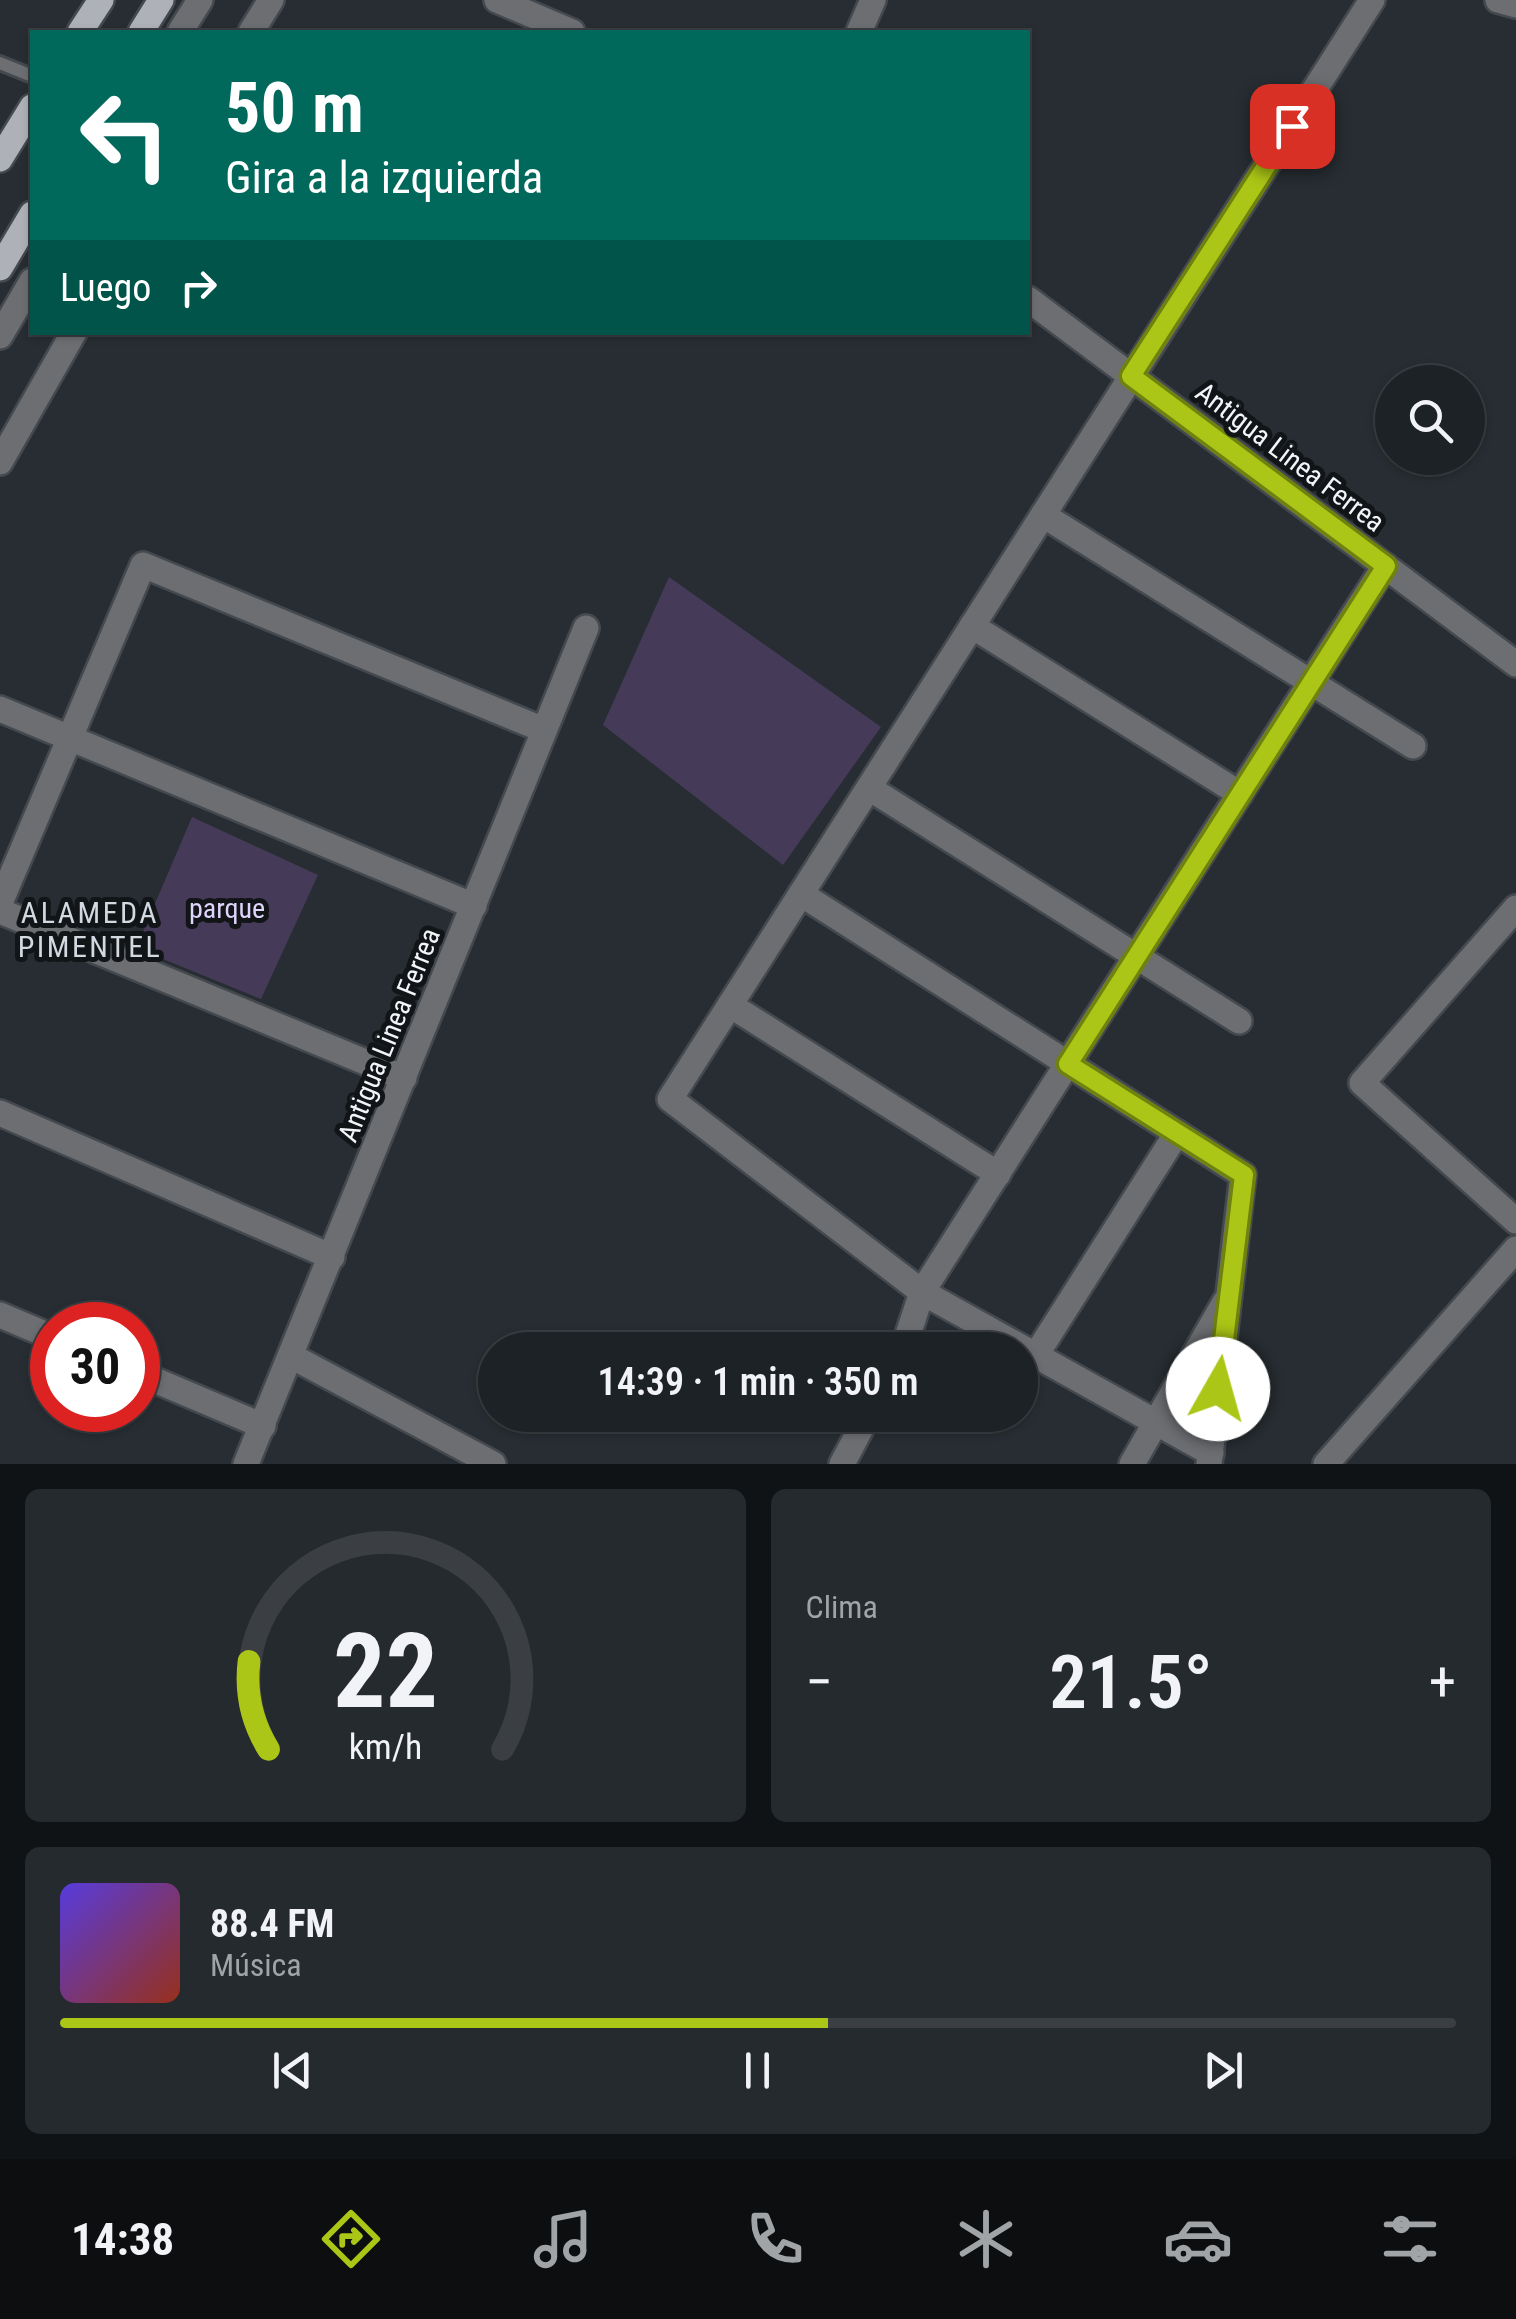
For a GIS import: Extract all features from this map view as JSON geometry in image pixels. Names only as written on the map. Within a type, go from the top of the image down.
[{"type":"main road","points":[[81,30],[101,0]]},
{"type":"main road","points":[[142,30],[161,0]]},
{"type":"main road","points":[[0,159],[30,110]]},
{"type":"main road","points":[[0,268],[30,217]]},
{"type":"street","points":[[181,30],[200,0]]},
{"type":"street","points":[[252,30],[271,0]]},
{"type":"street","points":[[497,0],[567,30]]},
{"type":"street","points":[[860,30],[873,0]]},
{"type":"street","points":[[994,1332],[922,1292],[670,1100],[1372,0]]},
{"type":"street","points":[[1498,0],[1516,5]]},
{"type":"street","points":[[0,336],[30,284]]},
{"type":"street","name":"Antigua Linea Ferrea","points":[[1030,300],[1516,664]]},
{"type":"street","points":[[0,462],[72,335]]},
{"type":"street","points":[[1043,515],[1413,746]]},
{"type":"street","points":[[0,903],[142,565],[544,730]]},
{"type":"street","points":[[909,1332],[922,1292],[1386,566]]},
{"type":"street","points":[[972,626],[1240,794]]},
{"type":"street","name":"Antigua Linea Ferrea","points":[[246,1464],[293,1358],[586,628]]},
{"type":"street","points":[[0,709],[474,906]]},
{"type":"street","points":[[869,788],[1239,1021]]},
{"type":"street","points":[[802,894],[1244,1175],[1210,1458],[1156,1422],[1038,1356]]},
{"type":"street","points":[[1516,908],[1362,1083],[1516,1222]]},
{"type":"street","points":[[0,911],[404,1078]]},
{"type":"street","points":[[730,1005],[998,1174]]},
{"type":"street","points":[[0,1112],[332,1257]]},
{"type":"street","points":[[1038,1352],[1177,1133]]},
{"type":"street","points":[[1326,1464],[1516,1249]]},
{"type":"street","points":[[1132,1464],[1230,1293]]},
{"type":"street","points":[[0,1315],[30,1328]]},
{"type":"street","points":[[293,1358],[492,1464]]},
{"type":"street","points":[[160,1382],[263,1426]]},
{"type":"street","points":[[842,1464],[859,1432]]},
{"type":"lane","points":[[0,63],[30,75]]},
{"type":"green space","points":[[669,577],[881,727],[783,865],[603,725]]},
{"type":"green space","name":"parque","points":[[192,817],[318,875],[261,999],[136,948]]},
{"type":"district","name":"ALAMEDA PIMENTEL","points":[[90,929]]},
{"type":"route","points":[[1218,1389],[1244,1175],[1068,1064],[1386,566],[1131,376],[1292,126]]}]
